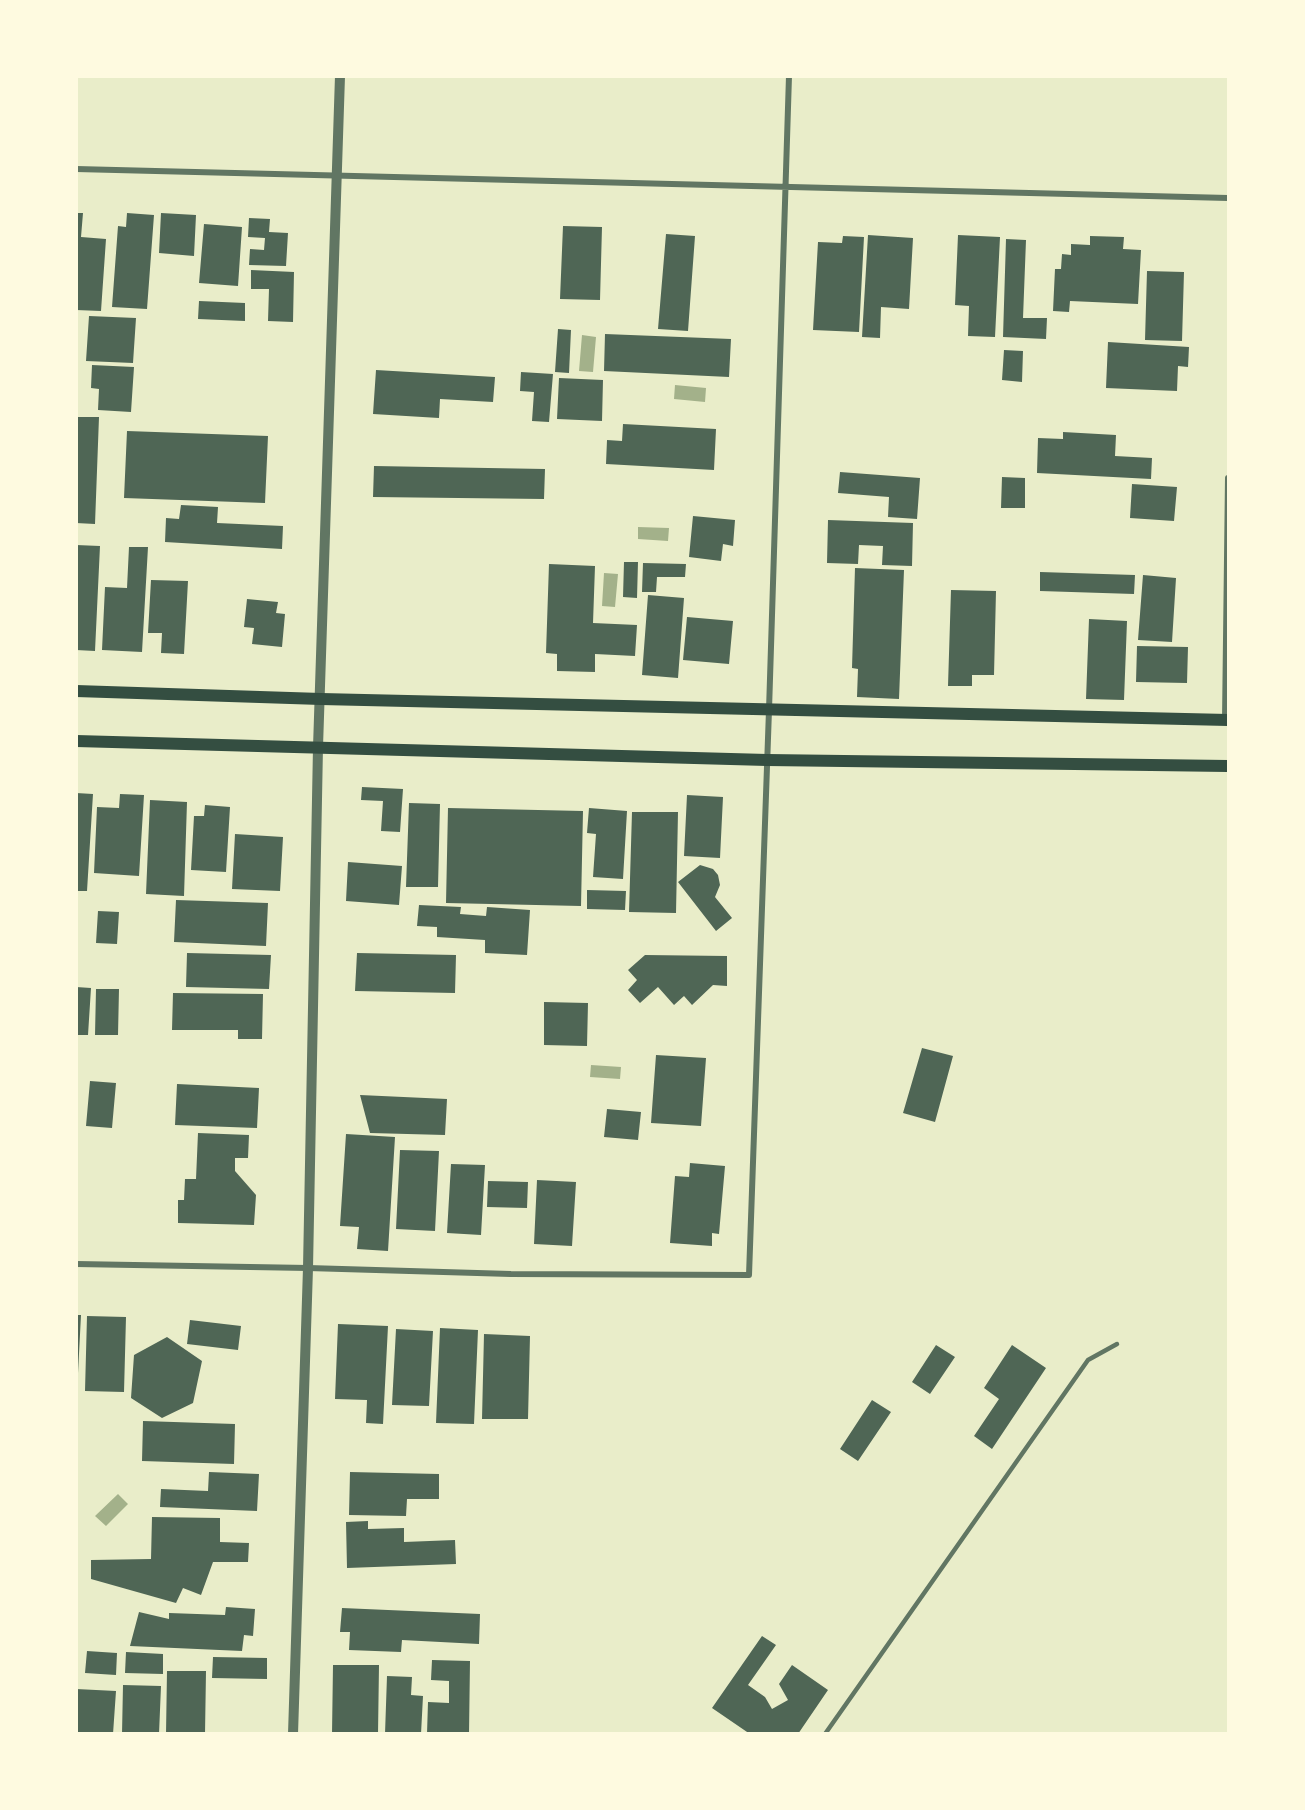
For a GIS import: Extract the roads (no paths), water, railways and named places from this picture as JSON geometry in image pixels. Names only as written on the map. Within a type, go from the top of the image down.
[{"type":"main road","points":[[76,691],[321,699],[1227,720]]},
{"type":"main road","points":[[76,741],[766,760],[1228,766]]},
{"type":"street","points":[[293,1734],[309,1268],[318,747],[340,76]]},
{"type":"street","points":[[76,1264],[511,1274],[749,1275],[766,760],[770,710],[789,76]]},
{"type":"street","points":[[76,169],[1228,198]]},
{"type":"street","points":[[1227,720],[1228,478]]},
{"type":"lane","points":[[825,1734],[1088,1360],[1117,1344]]}]
